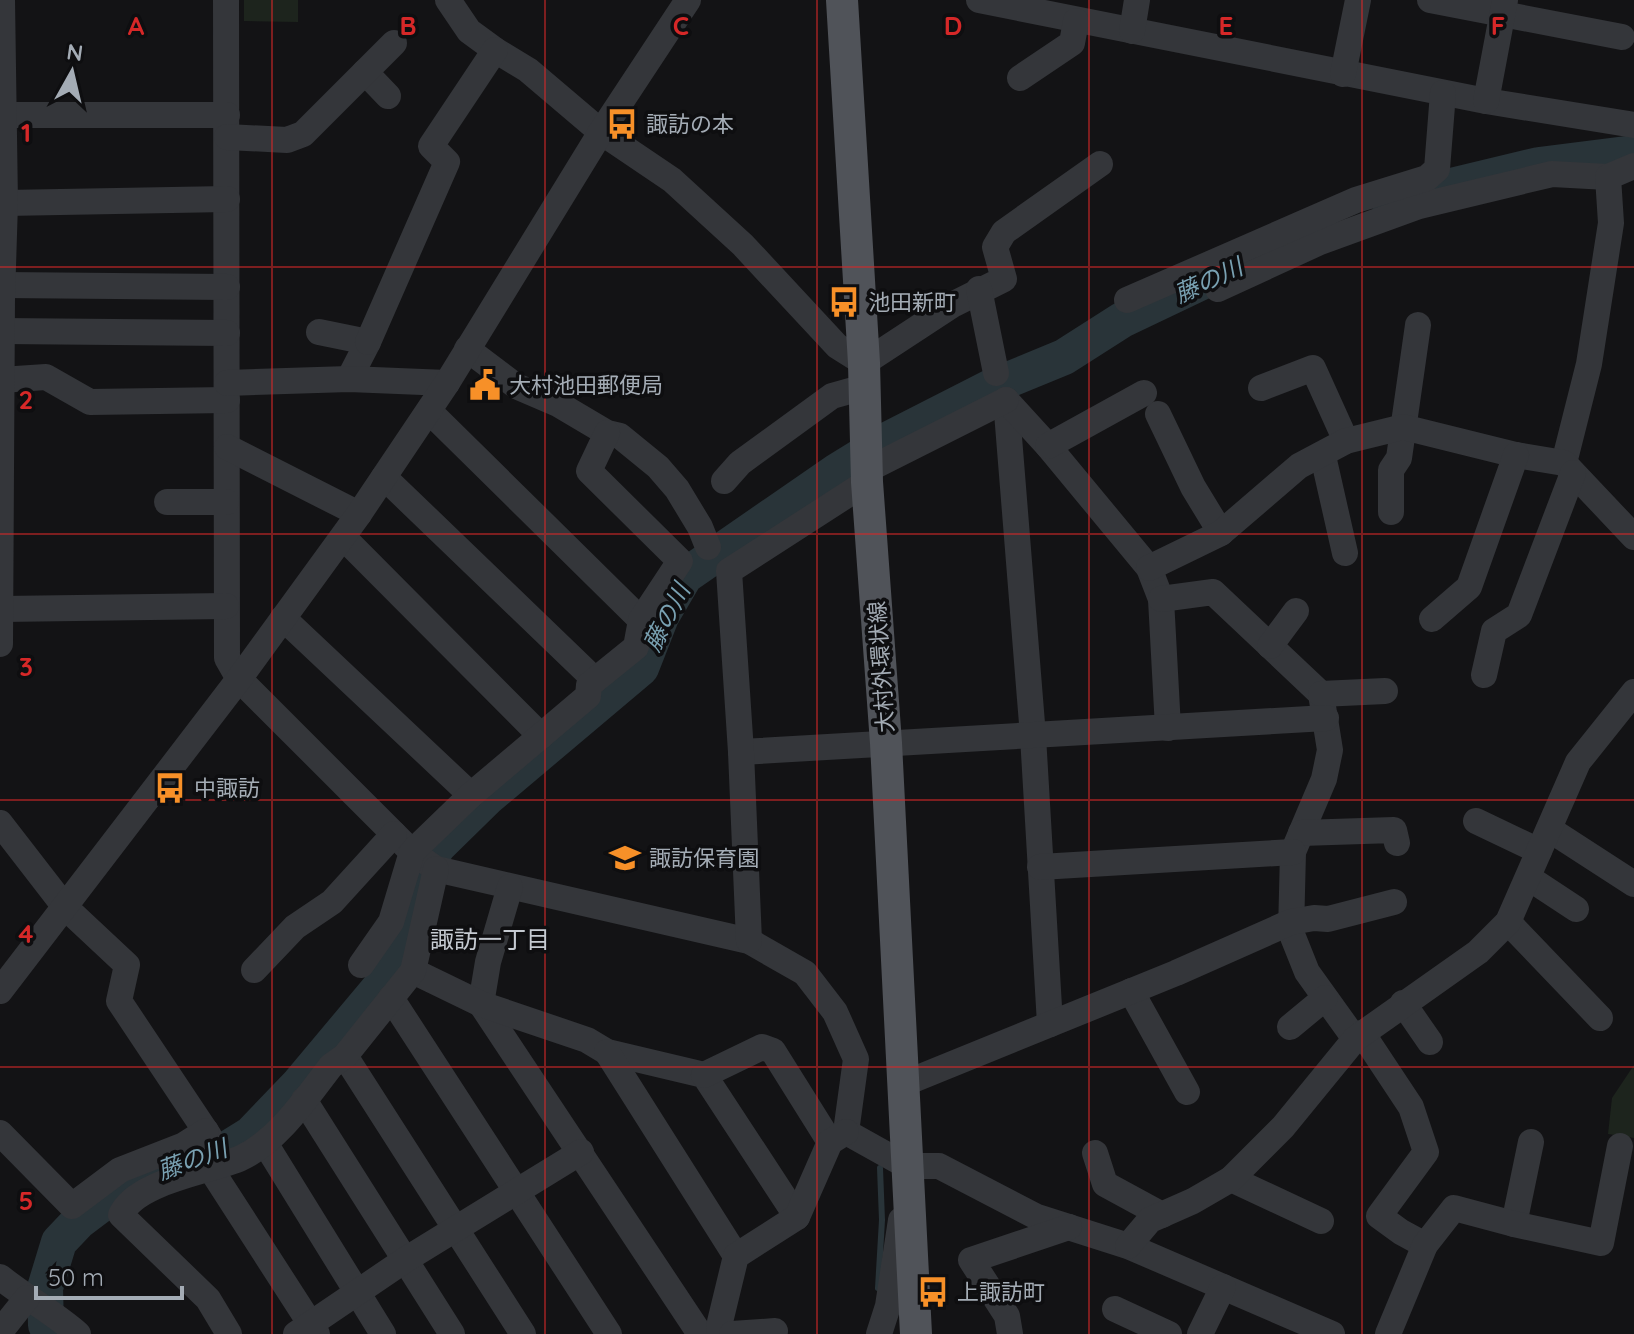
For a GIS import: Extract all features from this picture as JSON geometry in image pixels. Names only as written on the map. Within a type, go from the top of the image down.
[{"type":"main road","name":"大村外環状線","points":[[842,0],[867,474],[886,743],[916,1334]]},
{"type":"street","points":[[2,0],[1,623],[226,606]]},
{"type":"street","points":[[226,0],[227,658],[239,679],[418,855],[510,887],[749,941],[805,973],[835,1012],[856,1059],[838,1137],[797,1217],[736,1256],[719,1334]]},
{"type":"street","points":[[448,0],[469,31],[528,70],[601,132],[672,180],[743,245],[837,346],[864,386]]},
{"type":"street","points":[[0,991],[239,679],[359,514],[447,383],[601,132],[688,0]]},
{"type":"street","points":[[979,0],[1343,74],[1634,125]]},
{"type":"street","points":[[1132,31],[1137,0]]},
{"type":"street","points":[[1430,0],[1504,7],[1622,37]]},
{"type":"street","points":[[1343,74],[1350,1]]},
{"type":"street","points":[[1486,101],[1504,7]]},
{"type":"street","points":[[1020,78],[1072,43],[1076,21]]},
{"type":"street","points":[[3,131],[227,126],[287,140],[303,134],[394,43]]},
{"type":"street","points":[[349,379],[447,162],[431,146],[495,50]]},
{"type":"street","points":[[365,72],[388,96]]},
{"type":"street","points":[[1127,300],[1356,200],[1427,178],[1437,169],[1443,93]]},
{"type":"street","points":[[724,481],[740,450],[832,396],[864,386],[979,289],[1004,279],[995,247],[1004,232],[1100,164]]},
{"type":"street","points":[[1218,289],[1320,242],[1419,206],[1552,174],[1608,177],[1634,166]]},
{"type":"street","points":[[1484,675],[1494,631],[1519,615],[1568,468],[1609,239],[1608,177]]},
{"type":"street","points":[[3,214],[227,199]]},
{"type":"street","points":[[1,293],[227,287]]},
{"type":"street","points":[[979,289],[996,373]]},
{"type":"street","points":[[1391,512],[1391,470],[1399,458],[1418,325]]},
{"type":"street","points":[[319,332],[368,342]]},
{"type":"street","points":[[1,337],[227,333]]},
{"type":"street","points":[[467,349],[516,386],[558,404],[607,433],[620,436],[658,467],[677,489],[708,547]]},
{"type":"street","points":[[1261,388],[1313,368],[1346,441]]},
{"type":"street","points":[[1,380],[46,377],[90,402],[349,379],[447,383]]},
{"type":"street","points":[[749,941],[729,571],[867,474],[1006,400]]},
{"type":"street","points":[[1006,400],[1149,568],[1161,599],[1168,728]]},
{"type":"street","points":[[1006,400],[1033,736],[1050,1024]]},
{"type":"street","points":[[1048,446],[1151,404],[1193,487],[1221,533]]},
{"type":"street","points":[[429,411],[641,620]]},
{"type":"street","points":[[1149,568],[1221,533],[1299,466],[1323,456],[1346,441],[1403,427],[1568,468],[1634,537]]},
{"type":"street","points":[[361,965],[391,922],[418,855],[471,795],[588,696],[589,685],[636,647],[641,620],[680,561],[589,471],[607,433]]},
{"type":"street","points":[[227,447],[359,514]]},
{"type":"street","points":[[1432,619],[1469,587],[1516,455]]},
{"type":"street","points":[[1323,456],[1345,553]]},
{"type":"street","points":[[384,477],[595,680]]},
{"type":"street","points":[[167,502],[226,502]]},
{"type":"street","points":[[343,537],[541,736]]},
{"type":"street","points":[[1161,599],[1213,592],[1270,646],[1323,706],[1330,750],[1324,779],[1297,842],[1291,932],[1307,972],[1411,1107],[1426,1152],[1379,1216],[1425,1245]]},
{"type":"street","points":[[1270,646],[1296,611]]},
{"type":"street","points":[[283,618],[471,795]]},
{"type":"street","points":[[741,752],[1168,728],[1323,706],[1385,691]]},
{"type":"street","points":[[1128,1246],[1150,1220],[1231,1179],[1283,1127],[1358,1036],[1478,952],[1508,922],[1578,762],[1634,692]]},
{"type":"street","points":[[1476,821],[1544,840],[1634,884]]},
{"type":"street","points":[[0,823],[65,907],[127,965],[119,1001],[208,1133],[213,1167],[308,1331],[357,1292],[405,1260],[581,1152]]},
{"type":"street","points":[[1040,867],[1394,830],[1397,843]]},
{"type":"street","points":[[254,970],[295,927],[332,902],[418,855]]},
{"type":"street","points":[[229,1334],[208,1299],[121,1215],[125,1205],[156,1187],[241,1157],[265,1143],[331,1066],[345,1056],[413,971],[418,855]]},
{"type":"street","points":[[1529,878],[1576,909]]},
{"type":"street","points":[[510,887],[488,962],[481,1004],[700,1334]]},
{"type":"street","points":[[903,1084],[1291,922],[1328,919],[1394,902]]},
{"type":"street","points":[[1508,922],[1600,1018]]},
{"type":"street","points":[[413,971],[481,1004],[587,1040],[607,1052],[704,1075],[762,1047],[773,1051],[838,1137],[907,1166],[939,1166],[1037,1217],[1128,1246],[1332,1334]]},
{"type":"street","points":[[1131,991],[1187,1092]]},
{"type":"street","points":[[391,998],[609,1334]]},
{"type":"street","points":[[1290,1027],[1325,998]]},
{"type":"street","points":[[1403,1003],[1430,1042]]},
{"type":"street","points":[[607,1052],[736,1256]]},
{"type":"street","points":[[345,1056],[523,1334]]},
{"type":"street","points":[[704,1075],[797,1217]]},
{"type":"street","points":[[304,1100],[452,1334]]},
{"type":"street","points":[[0,1133],[72,1206],[120,1170],[208,1133]]},
{"type":"street","points":[[1514,1224],[1531,1142]]},
{"type":"street","points":[[265,1143],[383,1334]]},
{"type":"street","points":[[1388,1334],[1425,1245],[1454,1208],[1601,1243],[1620,1146]]},
{"type":"street","points":[[1095,1153],[1105,1184],[1162,1215]]},
{"type":"street","points":[[879,1334],[888,1306],[907,1166]]},
{"type":"street","points":[[1231,1179],[1321,1221]]},
{"type":"street","points":[[1010,1334],[1007,1316],[971,1260],[1069,1227]]},
{"type":"street","points":[[0,1277],[30,1301],[58,1316],[78,1334]]},
{"type":"street","points":[[1200,1334],[1223,1287]]},
{"type":"street","points":[[0,1332],[30,1301]]},
{"type":"street","points":[[1115,1309],[1163,1333]]},
{"type":"street","points":[[732,1334],[775,1331]]},
{"type":"shaded area","points":[[244,0],[298,0],[298,22],[244,21]]},
{"type":"shaded area","points":[[1634,1065],[1634,1138],[1608,1134],[1612,1098]]},
{"type":"waterway","name":"藤の川","points":[[1389,201],[1539,165],[1634,153]]},
{"type":"waterway","name":"藤の川","points":[[54,1334],[46,1325],[45,1288],[59,1242],[78,1222],[135,1179],[157,1169],[222,1152],[251,1134],[298,1085],[396,968],[414,881],[438,846],[488,797],[641,668],[661,617],[685,576],[837,471],[889,439],[991,387],[1064,357],[1122,320],[1231,268]]},
{"type":"waterway","points":[[878,1288],[882,1220],[880,1168]]},
{"type":"place","name":"諏訪の本","points":[[622,124]]},
{"type":"place","name":"池田新町","points":[[844,302]]},
{"type":"place","name":"大村池田郵便局","points":[[485,385]]},
{"type":"place","name":"中諏訪","points":[[170,788]]},
{"type":"place","name":"諏訪保育園","points":[[625,858]]},
{"type":"place","name":"上諏訪町","points":[[933,1292]]},
{"type":"district","name":"諏訪一丁目","points":[[490,939]]}]
